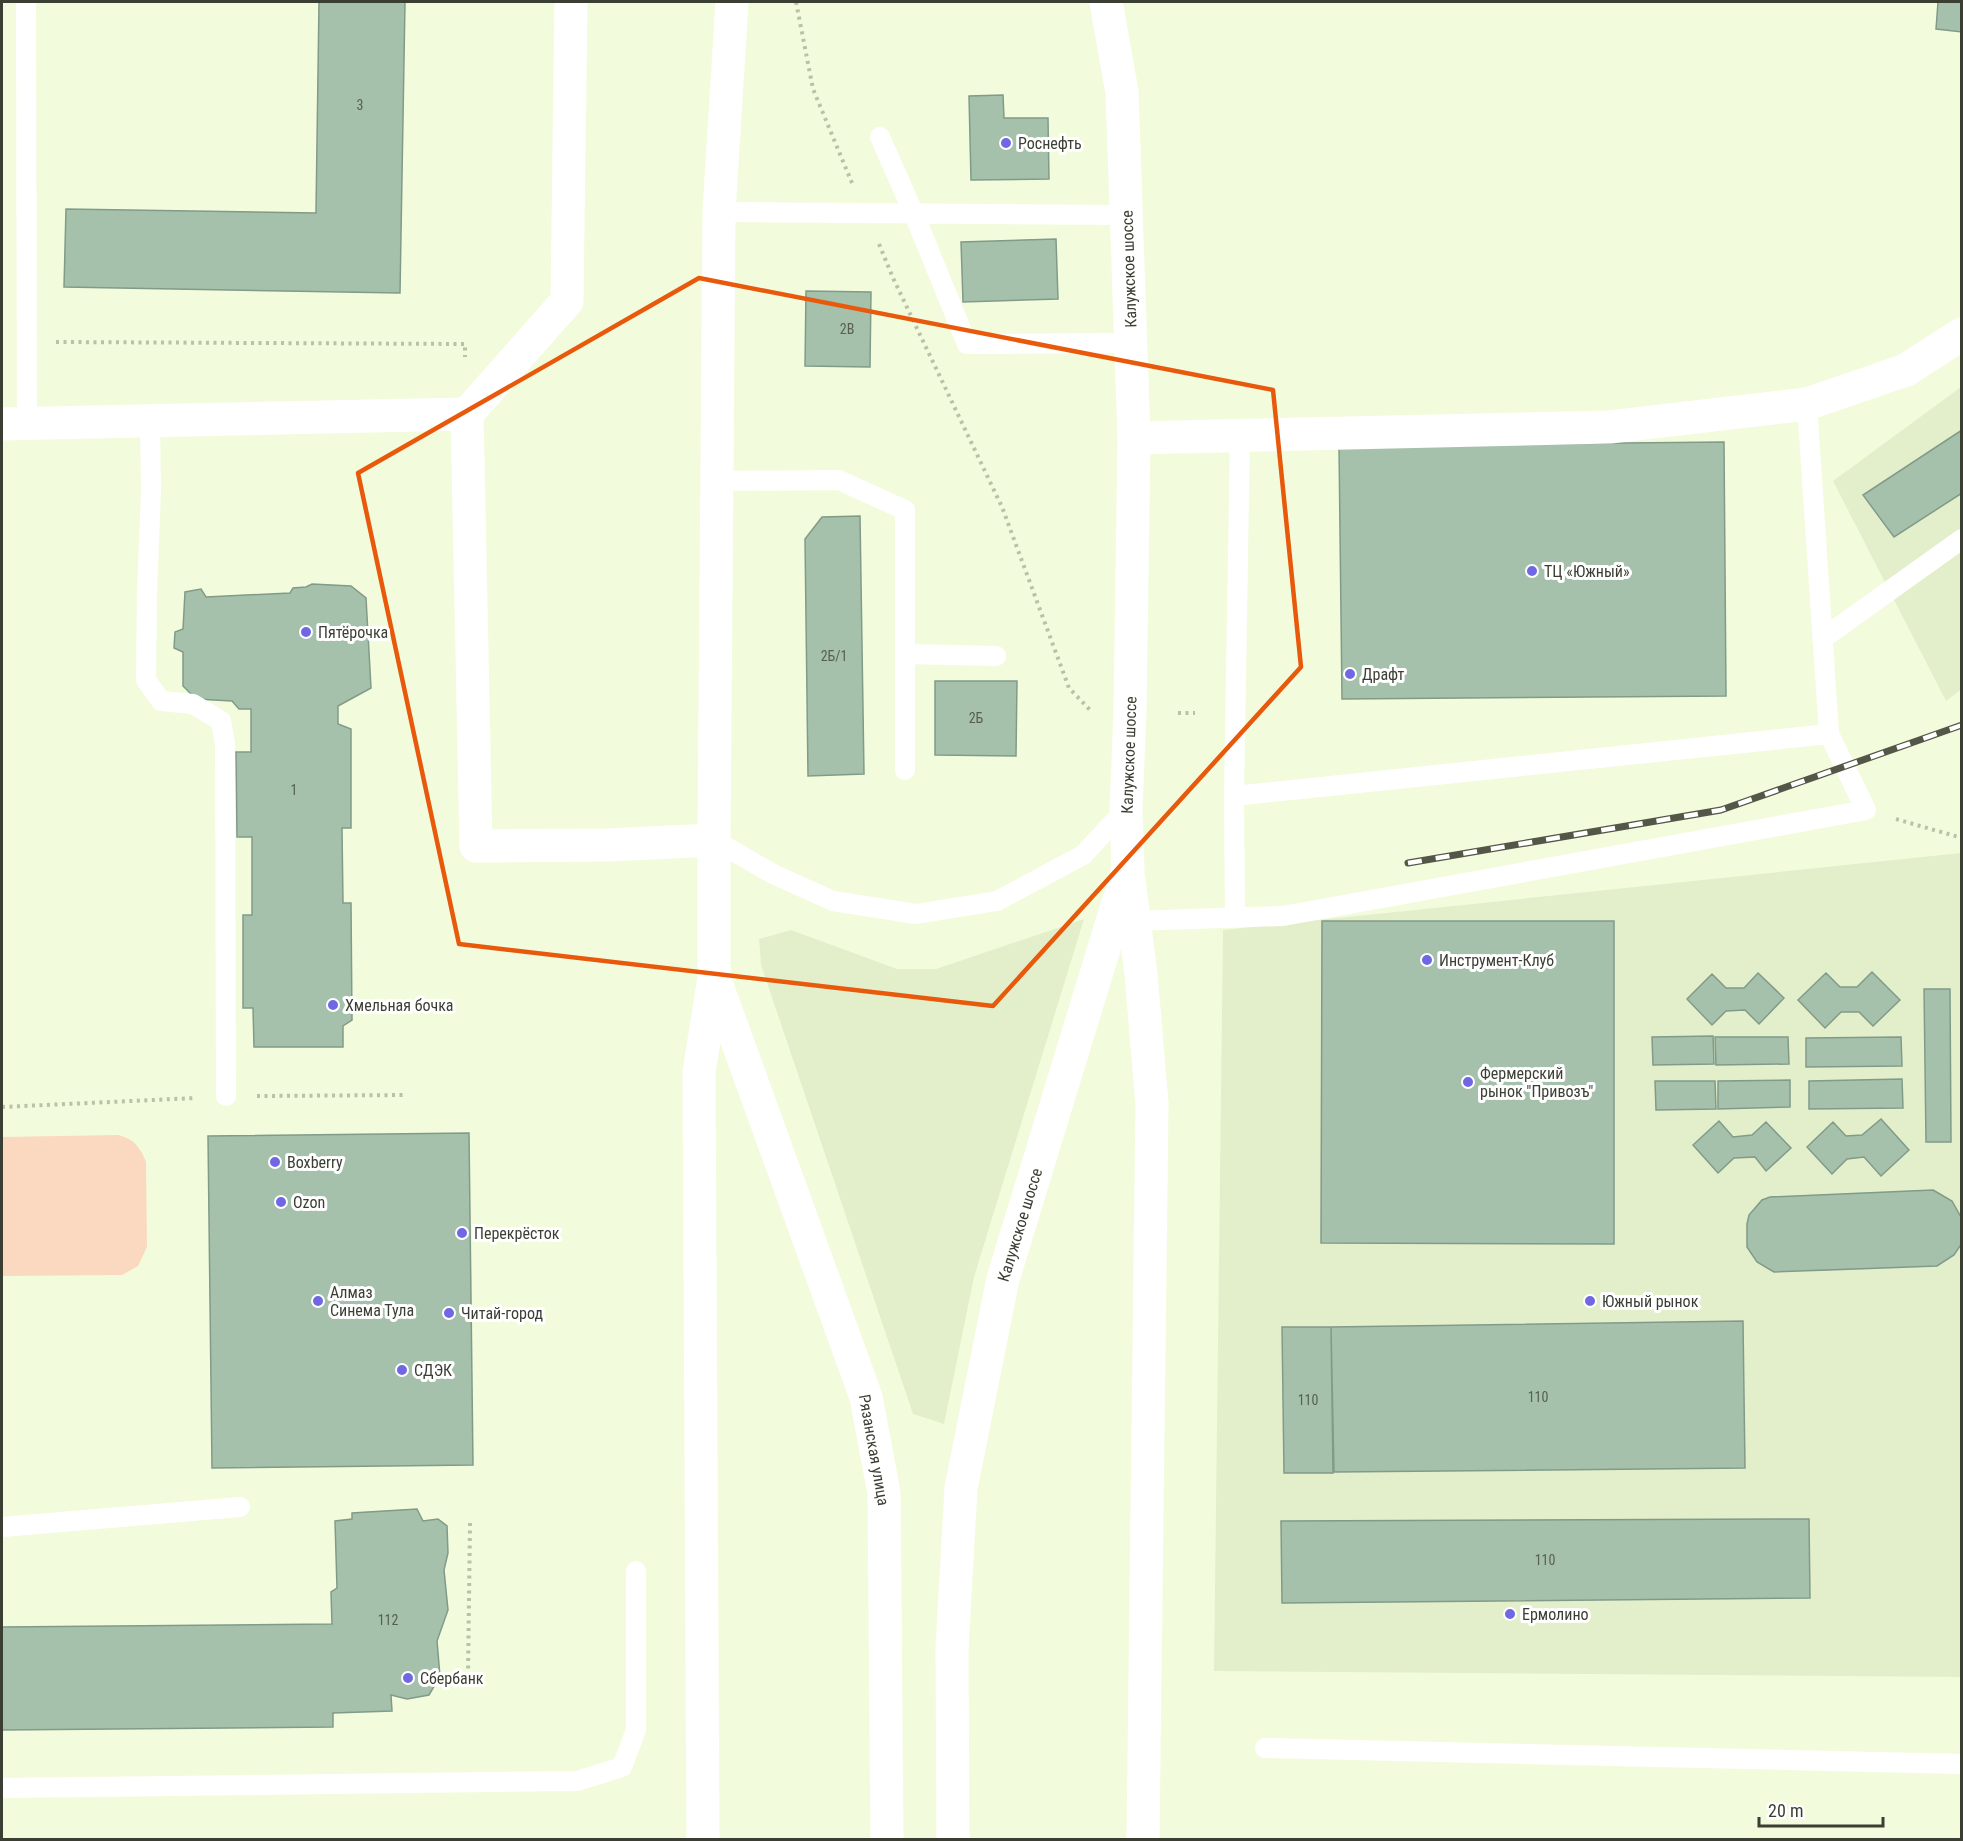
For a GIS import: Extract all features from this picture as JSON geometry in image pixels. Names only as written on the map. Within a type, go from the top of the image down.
[{"type":"main road","points":[[571,2],[567,301],[467,414],[476,846],[607,845],[714,840]]},
{"type":"main road","points":[[703,1839],[699,1072],[714,978],[719,212],[732,2]]},
{"type":"main road","name":"Калужское шоссе","points":[[953,1839],[952,1648],[961,1488],[1002,1279],[1128,870],[1126,809],[1134,438],[1122,92],[1106,2]]},
{"type":"main road","points":[[1134,438],[1611,427],[1807,404],[1906,370],[1962,334]]},
{"type":"main road","points":[[14,424],[467,414]]},
{"type":"main road","points":[[1128,870],[1141,974],[1152,1104],[1143,1839]]},
{"type":"main road","name":"Рязанская улица","points":[[714,978],[866,1397],[884,1493],[887,1839]]},
{"type":"lane","points":[[14,424],[26,342],[26,2]]},
{"type":"lane","points":[[880,137],[967,344],[1131,343]]},
{"type":"lane","points":[[719,212],[1127,214]]},
{"type":"lane","points":[[1134,921],[1283,916],[1866,810],[1829,734],[1807,404]]},
{"type":"lane","points":[[150,421],[151,491],[146,680],[161,701],[193,704],[221,721],[225,744],[226,1096]]},
{"type":"lane","points":[[1236,918],[1234,796],[1240,435]]},
{"type":"lane","points":[[717,481],[839,480],[905,510],[905,770]]},
{"type":"lane","points":[[1822,639],[1962,539]]},
{"type":"lane","points":[[906,654],[996,656]]},
{"type":"lane","points":[[1234,796],[1829,734]]},
{"type":"lane","points":[[714,840],[773,874],[833,901],[916,914],[997,901],[1083,855],[1126,809]]},
{"type":"lane","points":[[2,1527],[240,1507]]},
{"type":"lane","points":[[2,1788],[577,1781],[622,1767],[636,1730],[636,1571]]},
{"type":"lane","points":[[1264,1748],[1962,1764]]},
{"type":"path","points":[[796,2],[813,89],[846,171],[867,213],[893,278],[1002,507],[1069,688],[1091,711]]},
{"type":"path","points":[[26,342],[465,344],[467,414]]},
{"type":"path","points":[[1178,713],[1195,713]]},
{"type":"path","points":[[1866,810],[1962,838]]},
{"type":"path","points":[[2,1107],[226,1096],[407,1095]]},
{"type":"path","points":[[468,1676],[470,1523]]},
{"type":"highlighted area","points":[[699,278],[1273,390],[1301,667],[993,1006],[459,944],[358,473]]},
{"type":"shaded area","points":[[1961,387],[1962,689],[1946,701],[1833,481]]},
{"type":"shaded area","name":"Южный рынок","points":[[1961,853],[1961,1677],[1214,1671],[1223,930]]},
{"type":"shaded area","points":[[1084,919],[974,1277],[944,1424],[913,1414],[761,965],[759,939],[791,930],[897,969],[936,969]]},
{"type":"shaded area","points":[[118,1135],[136,1144],[146,1162],[147,1247],[138,1266],[122,1275],[2,1276],[2,1137]]},
{"type":"building","points":[[319,2],[405,2],[400,293],[64,287],[66,209],[316,213]]},
{"type":"building","points":[[1938,2],[1962,2],[1962,32],[1936,29]]},
{"type":"building","points":[[1003,95],[1004,118],[1048,118],[1049,179],[971,180],[969,96]]},
{"type":"building","points":[[1056,239],[1058,299],[963,302],[961,242]]},
{"type":"building","points":[[806,291],[871,292],[870,367],[805,366]]},
{"type":"building","points":[[1962,430],[1962,493],[1894,537],[1863,495]]},
{"type":"building","name":"ТЦ «Южный»","points":[[1724,442],[1726,696],[1342,699],[1339,446]]},
{"type":"building","points":[[860,516],[864,774],[808,776],[805,539],[822,517]]},
{"type":"building","points":[[312,584],[351,586],[366,598],[371,688],[338,706],[338,724],[351,729],[351,828],[342,828],[343,903],[351,903],[352,1020],[343,1026],[343,1047],[254,1047],[253,1008],[243,1008],[243,915],[252,915],[252,837],[237,837],[236,752],[251,752],[251,709],[239,709],[232,701],[196,699],[183,686],[183,652],[174,648],[175,632],[183,629],[185,592],[201,589],[206,597],[290,593],[293,588]]},
{"type":"building","points":[[935,681],[1017,681],[1016,756],[935,755]]},
{"type":"building","name":"Фермерский рынок \"Привозъ\"","points":[[1322,921],[1614,921],[1614,1244],[1321,1243]]},
{"type":"building","points":[[1872,972],[1900,1000],[1873,1026],[1859,1012],[1841,1012],[1825,1028],[1798,1000],[1826,973],[1840,987],[1857,987]]},
{"type":"building","points":[[1758,973],[1784,998],[1759,1024],[1745,1010],[1726,1011],[1712,1025],[1687,999],[1712,974],[1726,988],[1744,988]]},
{"type":"building","points":[[1924,989],[1950,989],[1951,1142],[1926,1142]]},
{"type":"building","points":[[1713,1036],[1714,1064],[1653,1065],[1652,1037]]},
{"type":"building","points":[[1715,1037],[1788,1037],[1789,1064],[1716,1065]]},
{"type":"building","points":[[1901,1037],[1902,1066],[1806,1067],[1806,1038]]},
{"type":"building","points":[[1902,1079],[1903,1108],[1809,1109],[1809,1081]]},
{"type":"building","points":[[1790,1080],[1790,1107],[1718,1109],[1718,1081]]},
{"type":"building","points":[[1655,1081],[1715,1081],[1716,1109],[1656,1110]]},
{"type":"building","points":[[1881,1119],[1909,1150],[1881,1176],[1864,1157],[1847,1159],[1832,1174],[1807,1147],[1833,1122],[1846,1136],[1862,1135]]},
{"type":"building","points":[[1719,1121],[1733,1137],[1752,1135],[1766,1122],[1791,1148],[1766,1171],[1755,1157],[1734,1158],[1718,1173],[1693,1145]]},
{"type":"building","points":[[469,1133],[473,1465],[212,1468],[208,1136]]},
{"type":"building","points":[[1933,1190],[1952,1201],[1962,1219],[1962,1243],[1954,1255],[1937,1266],[1774,1272],[1757,1262],[1747,1247],[1749,1215],[1762,1200],[1770,1197]]},
{"type":"building","points":[[1743,1321],[1745,1468],[1334,1472],[1331,1327]]},
{"type":"building","points":[[1282,1327],[1331,1327],[1333,1473],[1284,1473]]},
{"type":"building","points":[[417,1509],[423,1521],[438,1519],[447,1526],[448,1553],[444,1570],[448,1610],[437,1641],[440,1676],[429,1695],[407,1699],[391,1695],[392,1711],[333,1713],[333,1727],[2,1730],[2,1627],[332,1624],[331,1592],[337,1588],[335,1521],[352,1519],[352,1513]]},
{"type":"building","points":[[1809,1519],[1810,1598],[1282,1603],[1281,1521]]},
{"type":"railway","points":[[1408,863],[1721,810],[1962,725]]},
{"type":"place","name":"Роснефть","points":[[1006,143]]},
{"type":"place","name":"ТЦ «Южный»","points":[[1532,571]]},
{"type":"place","name":"Пятёрочка","points":[[306,632]]},
{"type":"place","name":"Драфт","points":[[1350,674]]},
{"type":"place","name":"Инструмент-Клуб","points":[[1427,960]]},
{"type":"place","name":"Хмельная бочка","points":[[333,1005]]},
{"type":"place","name":"Фермерский рынок \"Привозъ\"","points":[[1468,1082]]},
{"type":"place","name":"Boxberry","points":[[275,1162]]},
{"type":"place","name":"Ozon","points":[[281,1202]]},
{"type":"place","name":"Перекрёсток","points":[[462,1233]]},
{"type":"place","name":"Алмаз Синема Тула","points":[[318,1301]]},
{"type":"place","name":"Южный рынок","points":[[1590,1301]]},
{"type":"place","name":"Читай-город","points":[[449,1313]]},
{"type":"place","name":"СДЭК","points":[[402,1370]]},
{"type":"place","name":"Ермолино","points":[[1510,1614]]},
{"type":"place","name":"Сбербанк","points":[[408,1678]]}]
